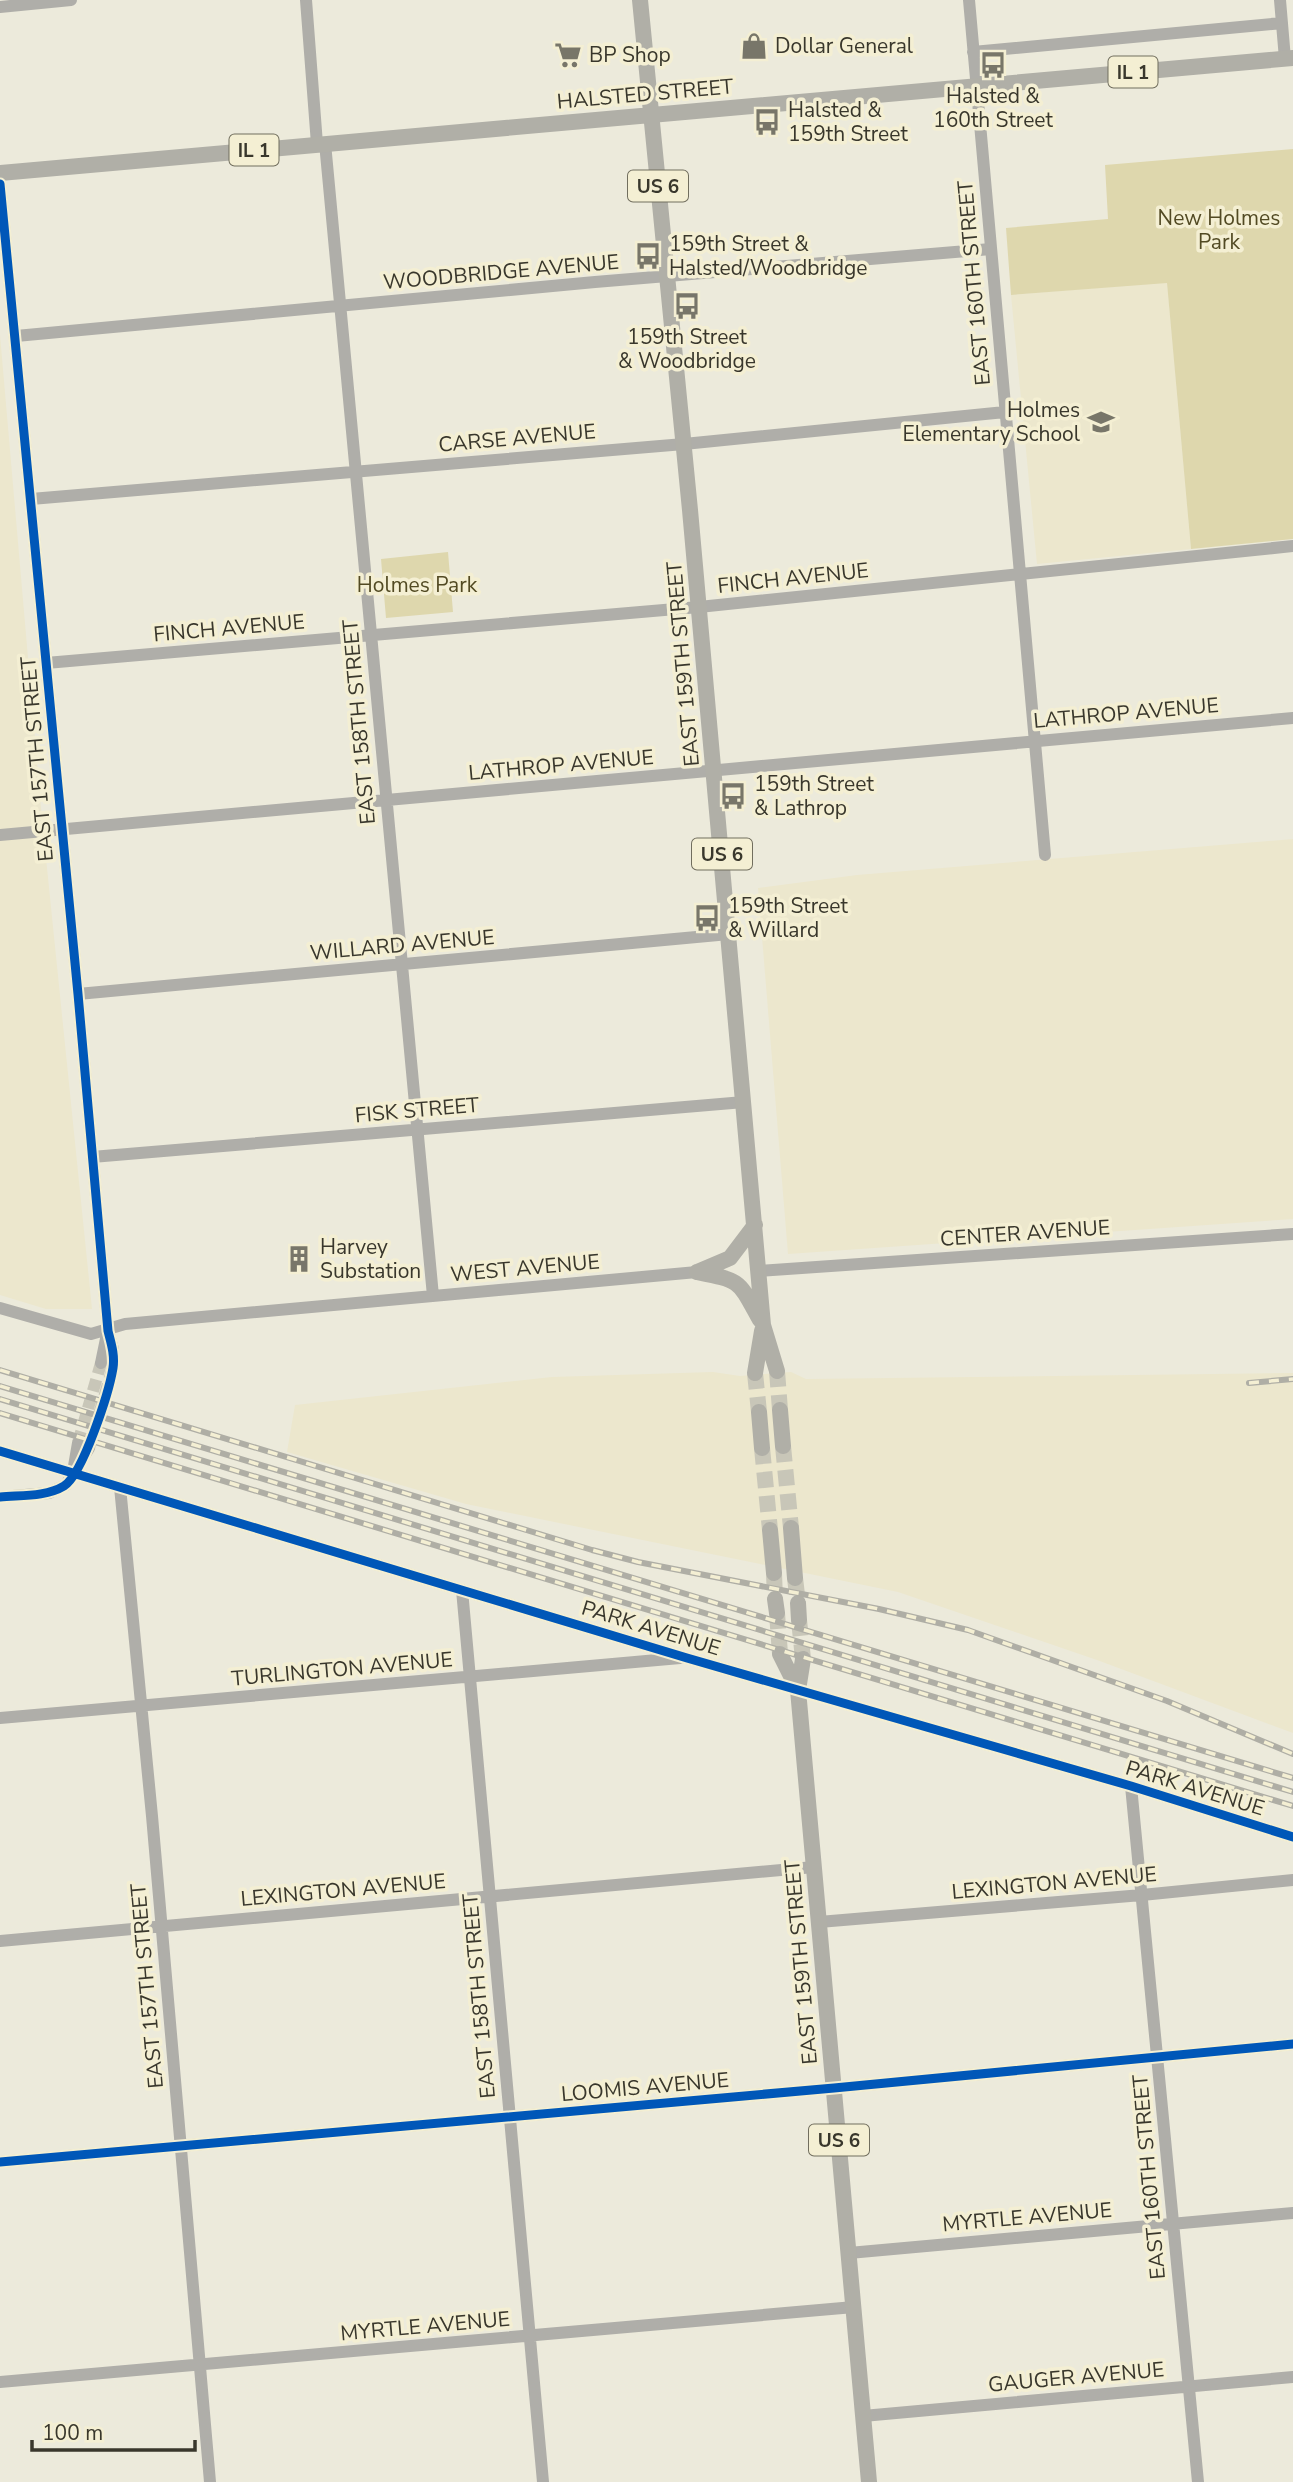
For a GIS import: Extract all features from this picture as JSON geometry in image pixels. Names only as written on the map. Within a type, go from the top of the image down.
[{"type":"main road","name":"EAST 159TH STREET","points":[[640,0],[684,444],[763,1325],[777,1371]]},
{"type":"main road","name":"HALSTED STREET","points":[[0,173],[1289,58]]},
{"type":"main road","points":[[696,1272],[730,1258],[755,1225]]},
{"type":"main road","points":[[696,1272],[736,1282],[763,1325]]},
{"type":"main road","name":"EAST 159TH STREET","points":[[755,1373],[763,1325]]},
{"type":"main road","points":[[780,1410],[783,1446]]},
{"type":"main road","points":[[759,1412],[762,1448]]},
{"type":"main road","points":[[791,1528],[795,1578]]},
{"type":"main road","points":[[770,1530],[774,1573]]},
{"type":"main road","points":[[798,1603],[799,1620]]},
{"type":"main road","name":"EAST 159TH STREET","points":[[779,1654],[798,1690]]},
{"type":"main road","name":"EAST 159TH STREET","points":[[803,1660],[798,1690],[869,2482]]},
{"type":"street","points":[[0,6],[71,0]]},
{"type":"street","name":"EAST 158TH STREET","points":[[306,0],[339,307],[433,1296]]},
{"type":"street","name":"EAST 160TH STREET","points":[[969,0],[1045,855]]},
{"type":"street","points":[[1280,0],[1289,58]]},
{"type":"street","points":[[973,52],[1282,23]]},
{"type":"street","name":"EAST 157TH STREET","points":[[0,184],[78,994],[108,1331],[107,1365]]},
{"type":"street","name":"WOODBRIDGE AVENUE","points":[[16,336],[991,249]]},
{"type":"street","name":"CARSE AVENUE","points":[[31,499],[684,444],[1005,412]]},
{"type":"street","name":"FINCH AVENUE","points":[[46,663],[699,607],[1293,546]]},
{"type":"street","name":"LATHROP AVENUE","points":[[0,835],[1293,718]]},
{"type":"street","name":"WILLARD AVENUE","points":[[78,994],[729,934]]},
{"type":"street","name":"FISK STREET","points":[[92,1157],[744,1102]]},
{"type":"street","name":"CENTER AVENUE","points":[[759,1271],[1293,1234]]},
{"type":"street","name":"WEST AVENUE","points":[[0,1308],[91,1334],[125,1324],[696,1272]]},
{"type":"street","points":[[0,1497],[50,1493],[66,1485],[74,1473],[83,1445]]},
{"type":"street","name":"PARK AVENUE","points":[[0,1451],[687,1658],[1131,1786],[1293,1837]]},
{"type":"street","name":"EAST 157TH STREET","points":[[120,1487],[162,1926],[210,2482]]},
{"type":"street","name":"EAST 158TH STREET","points":[[462,1590],[543,2482]]},
{"type":"street","name":"TURLINGTON AVENUE","points":[[0,1718],[687,1658]]},
{"type":"street","name":"EAST 160TH STREET","points":[[1131,1786],[1198,2482]]},
{"type":"street","name":"LEXINGTON AVENUE","points":[[0,1941],[814,1867]]},
{"type":"street","name":"LEXINGTON AVENUE","points":[[819,1922],[1293,1880]]},
{"type":"street","name":"LOOMIS AVENUE","points":[[0,2162],[834,2088],[1293,2044]]},
{"type":"street","name":"MYRTLE AVENUE","points":[[849,2253],[1293,2213]]},
{"type":"street","name":"MYRTLE AVENUE","points":[[0,2382],[853,2307]]},
{"type":"street","name":"GAUGER AVENUE","points":[[863,2416],[1293,2377]]},
{"type":"shaded area","name":"Holmes Elementary School","points":[[1167,282],[1191,549],[1037,564],[1011,295]]},
{"type":"shaded area","points":[[0,335],[42,819],[92,1309],[46,1309],[0,1295]]},
{"type":"shaded area","points":[[1293,839],[1293,1219],[788,1254],[758,888],[857,875]]},
{"type":"shaded area","points":[[713,1372],[740,1376],[791,1372],[806,1379],[1293,1373],[1293,1733],[1097,1660],[898,1592],[466,1504],[287,1452],[295,1405],[552,1377]]},
{"type":"green space","name":"New Holmes Park","points":[[1293,149],[1293,539],[1191,549],[1167,283],[1011,295],[1006,228],[1108,219],[1105,165]]},
{"type":"green space","name":"Holmes Park","points":[[448,552],[453,612],[386,618],[381,559]]},
{"type":"tunnel","points":[[78,1443],[101,1363]]},
{"type":"tunnel","points":[[89,1448],[113,1367]]},
{"type":"tunnel","points":[[777,1371],[780,1410]]},
{"type":"tunnel","points":[[755,1373],[759,1412]]},
{"type":"tunnel","points":[[783,1446],[791,1528]]},
{"type":"tunnel","points":[[762,1448],[770,1530]]},
{"type":"tunnel","points":[[774,1573],[775,1599]]},
{"type":"tunnel","points":[[795,1578],[798,1603]]},
{"type":"tunnel","points":[[777,1613],[780,1654]]},
{"type":"tunnel","points":[[799,1620],[803,1659]]},
{"type":"railway","points":[[0,1370],[592,1550],[638,1562],[879,1609],[968,1630],[1167,1701],[1293,1754]]},
{"type":"railway","points":[[1249,1383],[1293,1379]]},
{"type":"railway","points":[[0,1386],[1293,1778]]},
{"type":"railway","points":[[0,1399],[1293,1792]]},
{"type":"railway","points":[[0,1413],[1293,1806]]},
{"type":"cycle path","points":[[0,184],[108,1331],[113,1358],[111,1379],[101,1413],[87,1450],[71,1478],[57,1490],[0,1497]]},
{"type":"cycle path","points":[[0,1451],[687,1658],[1131,1786],[1293,1837]]},
{"type":"cycle path","points":[[0,2162],[834,2088],[1293,2044]]},
{"type":"place","name":"Dollar General","points":[[754,46]]},
{"type":"place","name":"BP Shop","points":[[568,55]]},
{"type":"place","name":"Halsted & 160th Street","points":[[993,65]]},
{"type":"place","name":"Halsted & 159th Street","points":[[767,122]]},
{"type":"place","name":"159th Street & Halsted/Woodbridge","points":[[648,256]]},
{"type":"place","name":"159th Street & Woodbridge","points":[[687,306]]},
{"type":"place","name":"Holmes Elementary School","points":[[1101,422]]},
{"type":"place","name":"159th Street & Lathrop","points":[[733,796]]},
{"type":"place","name":"159th Street & Willard","points":[[707,918]]},
{"type":"place","name":"Harvey Substation","points":[[299,1259]]}]
